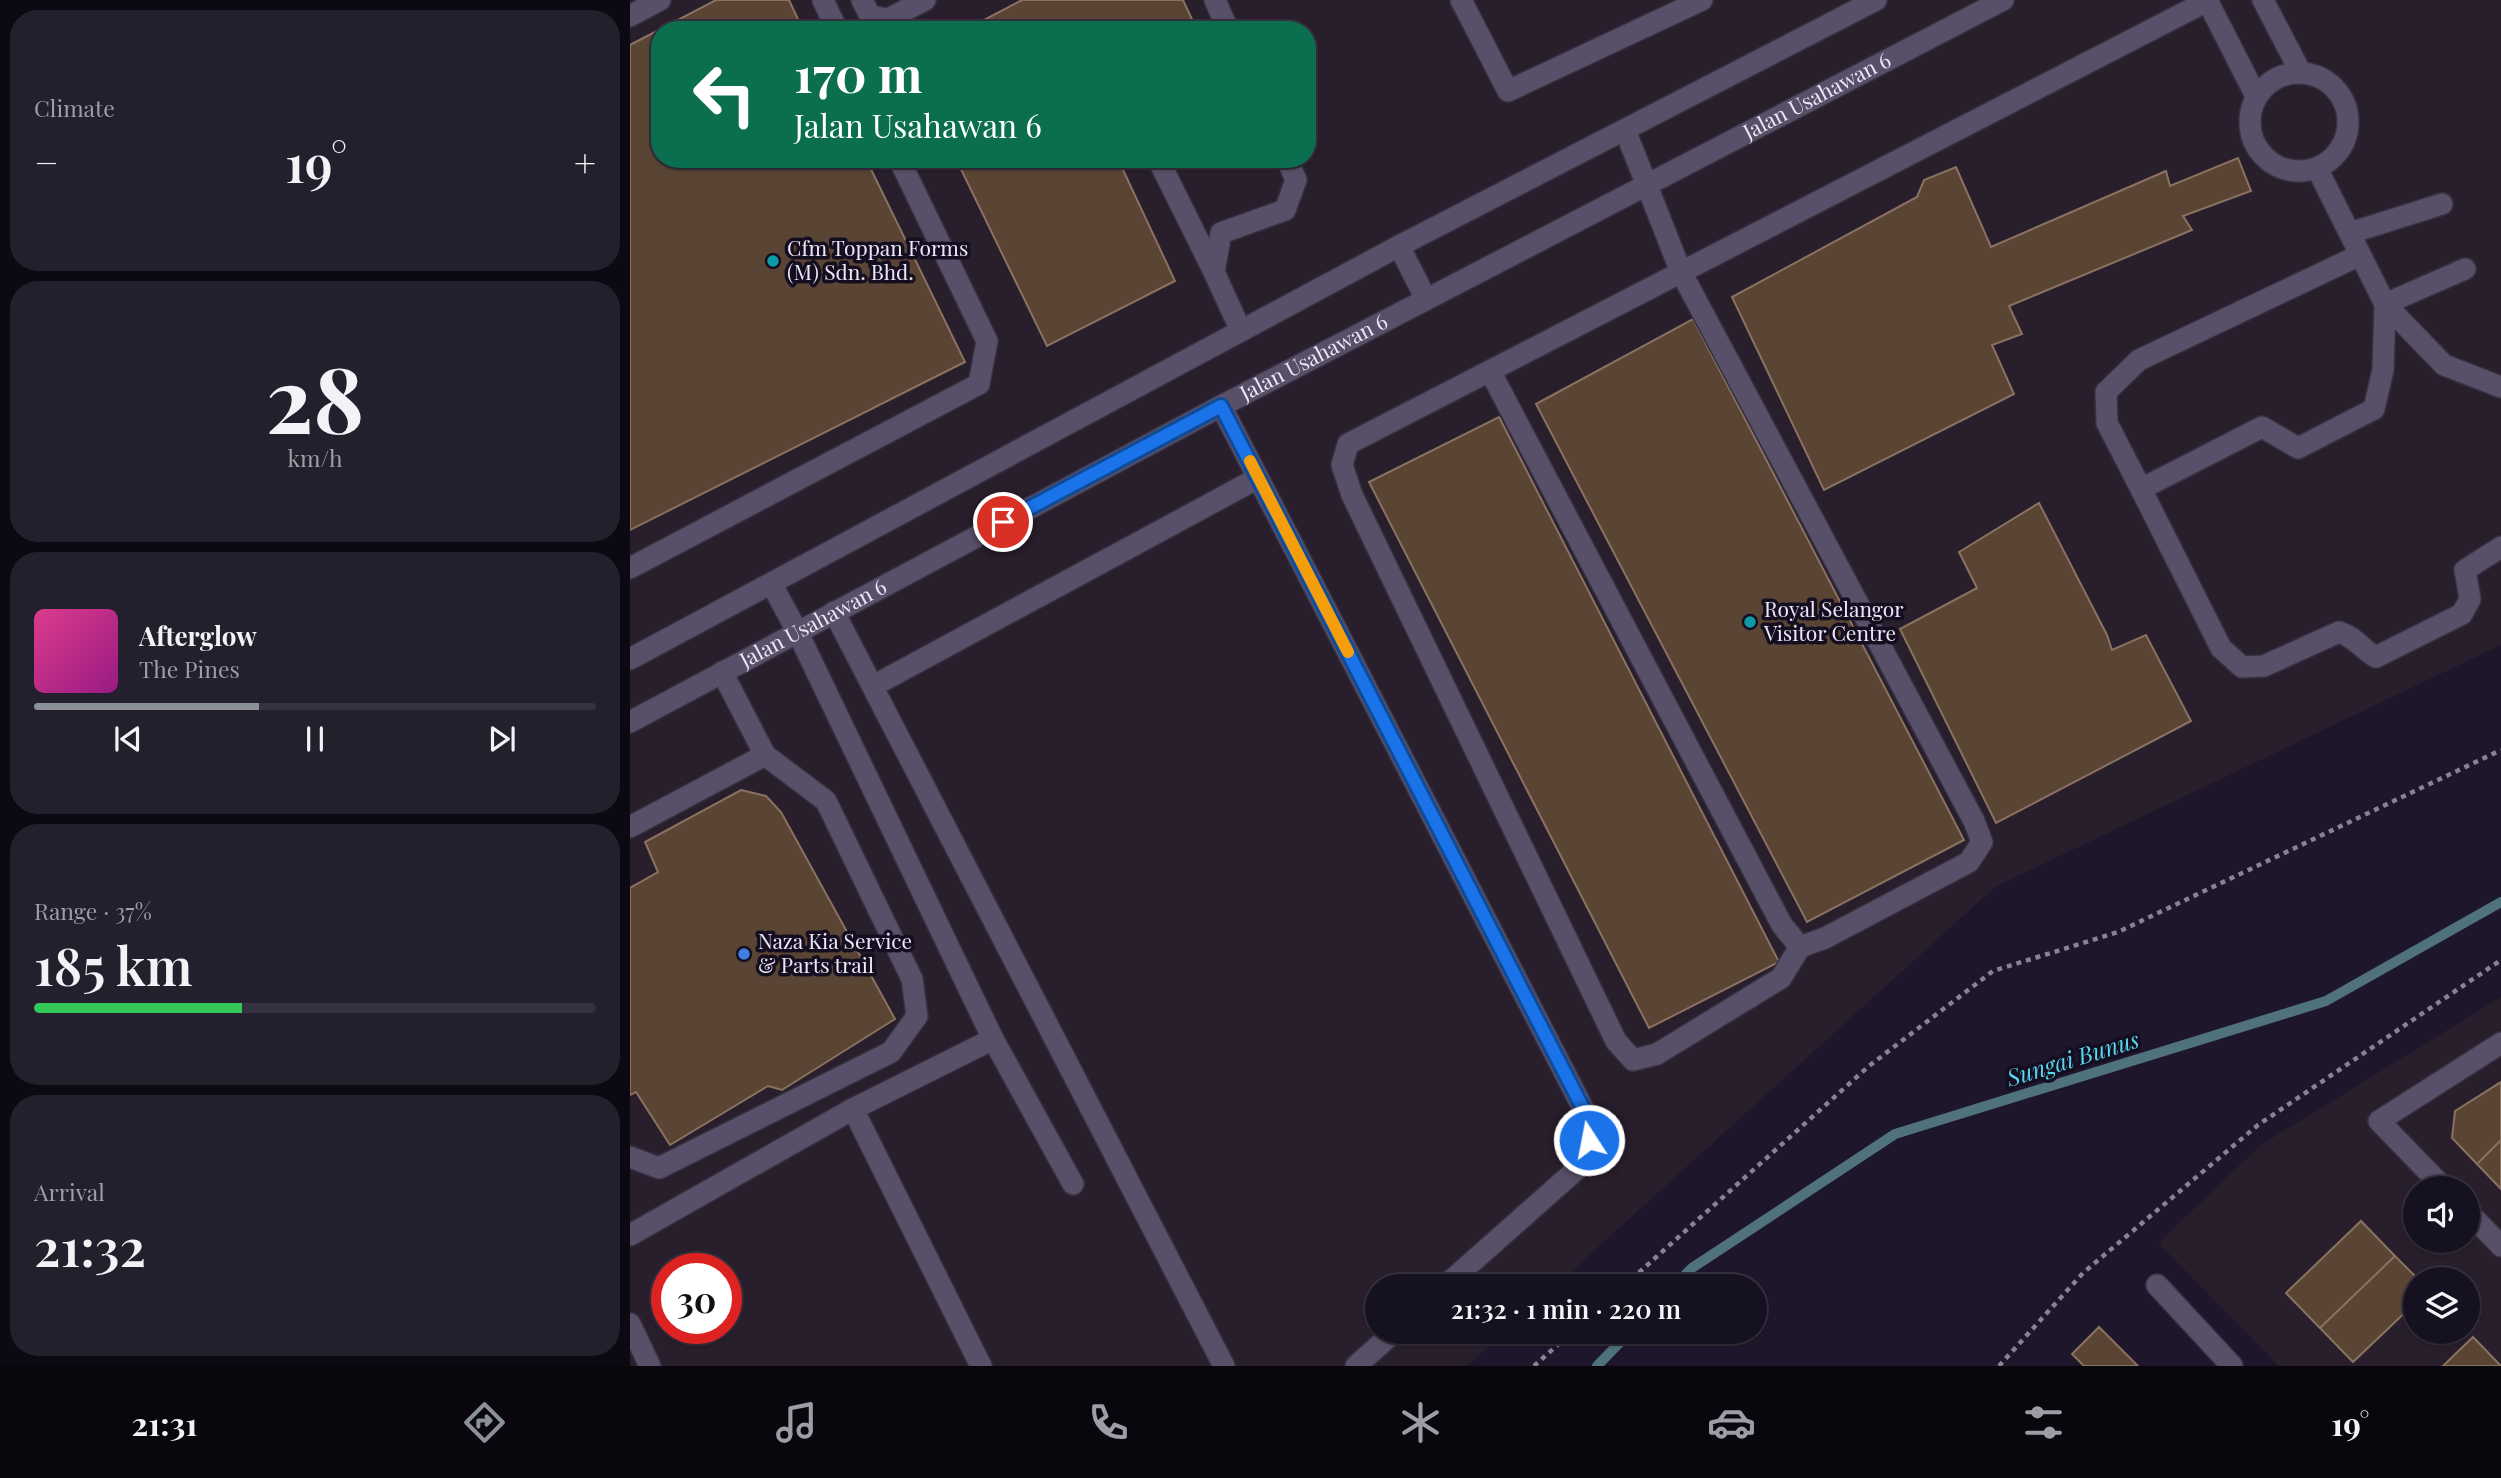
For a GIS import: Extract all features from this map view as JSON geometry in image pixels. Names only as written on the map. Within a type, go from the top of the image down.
[{"type":"street","points":[[630,16],[660,0]]},
{"type":"street","points":[[823,0],[833,21]]},
{"type":"street","points":[[862,0],[870,16],[888,19],[925,0]]},
{"type":"street","points":[[1215,0],[1224,21]]},
{"type":"street","points":[[1461,0],[1508,91],[1702,0]]},
{"type":"street","points":[[630,659],[1399,246],[1876,0]]},
{"type":"street","name":"Jalan Usahawan 6","points":[[630,722],[1221,406],[2003,0]]},
{"type":"street","points":[[1625,130],[1681,272],[1974,821],[1982,842],[1969,862],[1825,938],[1800,947],[1781,978],[1657,1054],[1633,1060],[1616,1041],[1352,495],[1342,465],[1348,443],[1490,371],[1681,272],[2208,0],[2256,96]]},
{"type":"street","points":[[2263,0],[2300,71]]},
{"type":"street","points":[[2300,71],[2326,80],[2338,91],[2346,104],[2349,119],[2341,149],[2317,168],[2302,171],[2273,163],[2261,153],[2253,140],[2251,109],[2256,96],[2268,84],[2282,76],[2300,71]]},
{"type":"street","points":[[630,568],[979,384],[987,341],[904,168]]},
{"type":"street","points":[[1162,168],[1241,331]]},
{"type":"street","points":[[1214,272],[1221,233],[1285,210],[1296,180],[1291,168]]},
{"type":"street","points":[[2317,168],[2385,303],[2444,365],[2501,387]]},
{"type":"street","points":[[2350,233],[2442,204]]},
{"type":"street","points":[[1399,246],[1426,299]]},
{"type":"street","points":[[2360,255],[2139,360],[2106,392],[2107,424],[2221,648],[2242,667],[2264,666],[2339,632],[2355,637],[2365,650],[2376,657],[2462,614],[2470,599],[2465,570],[2501,547]]},
{"type":"street","points":[[2385,303],[2466,269]]},
{"type":"street","points":[[2141,489],[2262,427],[2298,449],[2374,409],[2383,370],[2385,303]]},
{"type":"street","points":[[1490,371],[1782,925],[1800,947]]},
{"type":"street","points":[[1221,406],[1587,1116],[1589,1140],[1577,1169],[1459,1274]]},
{"type":"street","points":[[873,686],[1258,478]]},
{"type":"street","points":[[772,584],[993,1039],[1073,1184]]},
{"type":"street","points":[[834,612],[1224,1366]]},
{"type":"street","points":[[630,1157],[659,1168],[891,1052],[917,1016],[912,979],[826,800],[765,755],[722,672]]},
{"type":"street","points":[[630,827],[765,755]]},
{"type":"street","points":[[630,1235],[853,1110],[993,1039]]},
{"type":"street","points":[[2432,1176],[2379,1121],[2501,1043]]},
{"type":"street","points":[[853,1110],[981,1366]]},
{"type":"street","points":[[2480,1224],[2501,1246]]},
{"type":"street","points":[[2157,1285],[2232,1366]]},
{"type":"street","points":[[630,1324],[650,1366]]},
{"type":"street","points":[[1356,1366],[1381,1344]]},
{"type":"path","points":[[1637,1274],[1869,1066],[1993,971],[2118,932],[2501,750]]},
{"type":"path","points":[[1999,1366],[2083,1273],[2258,1125],[2501,960]]},
{"type":"path","points":[[1534,1366],[1559,1344]]},
{"type":"shaded area","points":[[630,0],[2501,0],[2501,645],[1995,887],[1568,1274],[1365,1274],[1365,1344],[1492,1344],[1467,1366],[630,1366]]},
{"type":"shaded area","points":[[2501,997],[2501,1366],[2279,1366],[2158,1243],[2261,1145]]},
{"type":"building","name":"Cfm Toppan Forms (M) Sdn. Bhd.","points":[[716,0],[789,0],[799,21],[676,21]]},
{"type":"building","points":[[1022,0],[1183,0],[1193,21],[982,21]]},
{"type":"building","name":"Cfm Toppan Forms (M) Sdn. Bhd.","points":[[651,34],[651,168],[870,168],[965,362],[630,530],[630,45]]},
{"type":"building","points":[[2238,158],[2251,191],[2183,216],[2192,230],[2009,306],[2022,334],[1992,345],[2014,394],[1824,490],[1732,297],[1917,197],[1924,180],[1956,167],[1991,247],[2166,171],[2170,186]]},
{"type":"building","points":[[960,168],[1122,168],[1175,281],[1047,346]]},
{"type":"building","name":"Royal Selangor Visitor Centre","points":[[1693,319],[1964,840],[1807,922],[1536,404]]},
{"type":"building","points":[[1499,417],[1779,962],[1649,1028],[1369,482]]},
{"type":"building","name":"Royal Selangor Visitor Centre","points":[[2039,503],[2107,635],[2112,650],[2146,635],[2191,721],[1996,823],[1900,629],[1977,588],[1959,552]]},
{"type":"building","name":"Naza Kia Service & Parts trail","points":[[741,790],[766,796],[781,812],[895,1019],[782,1090],[768,1086],[670,1145],[636,1092],[630,1095],[630,888],[658,872],[645,842]]},
{"type":"building","points":[[2501,1082],[2501,1140],[2477,1164],[2452,1138],[2455,1111]]},
{"type":"building","points":[[2501,1140],[2501,1189],[2477,1164]]},
{"type":"building","points":[[2361,1221],[2395,1256],[2320,1328],[2286,1293]]},
{"type":"building","points":[[2395,1256],[2406,1267],[2403,1267],[2403,1314],[2353,1362],[2320,1328]]},
{"type":"building","points":[[2099,1327],[2138,1366],[2084,1366],[2072,1354]]},
{"type":"building","points":[[2466,1344],[2480,1344],[2501,1366],[2443,1366]]},
{"type":"waterway","name":"Sungai Bunus","points":[[1686,1274],[1895,1134],[2326,1001],[2501,902]]},
{"type":"waterway","name":"Sungai Bunus","points":[[1597,1366],[1618,1344]]},
{"type":"slow traffic","points":[[1250,461],[1348,652]]},
{"type":"place","name":"Cfm Toppan Forms (M) Sdn. Bhd.","points":[[773,261]]},
{"type":"place","name":"Royal Selangor Visitor Centre","points":[[1750,622]]},
{"type":"place","name":"Naza Kia Service & Parts trail","points":[[744,954]]},
{"type":"route","points":[[1003,522],[1221,406],[1587,1116],[1589,1140]]}]
